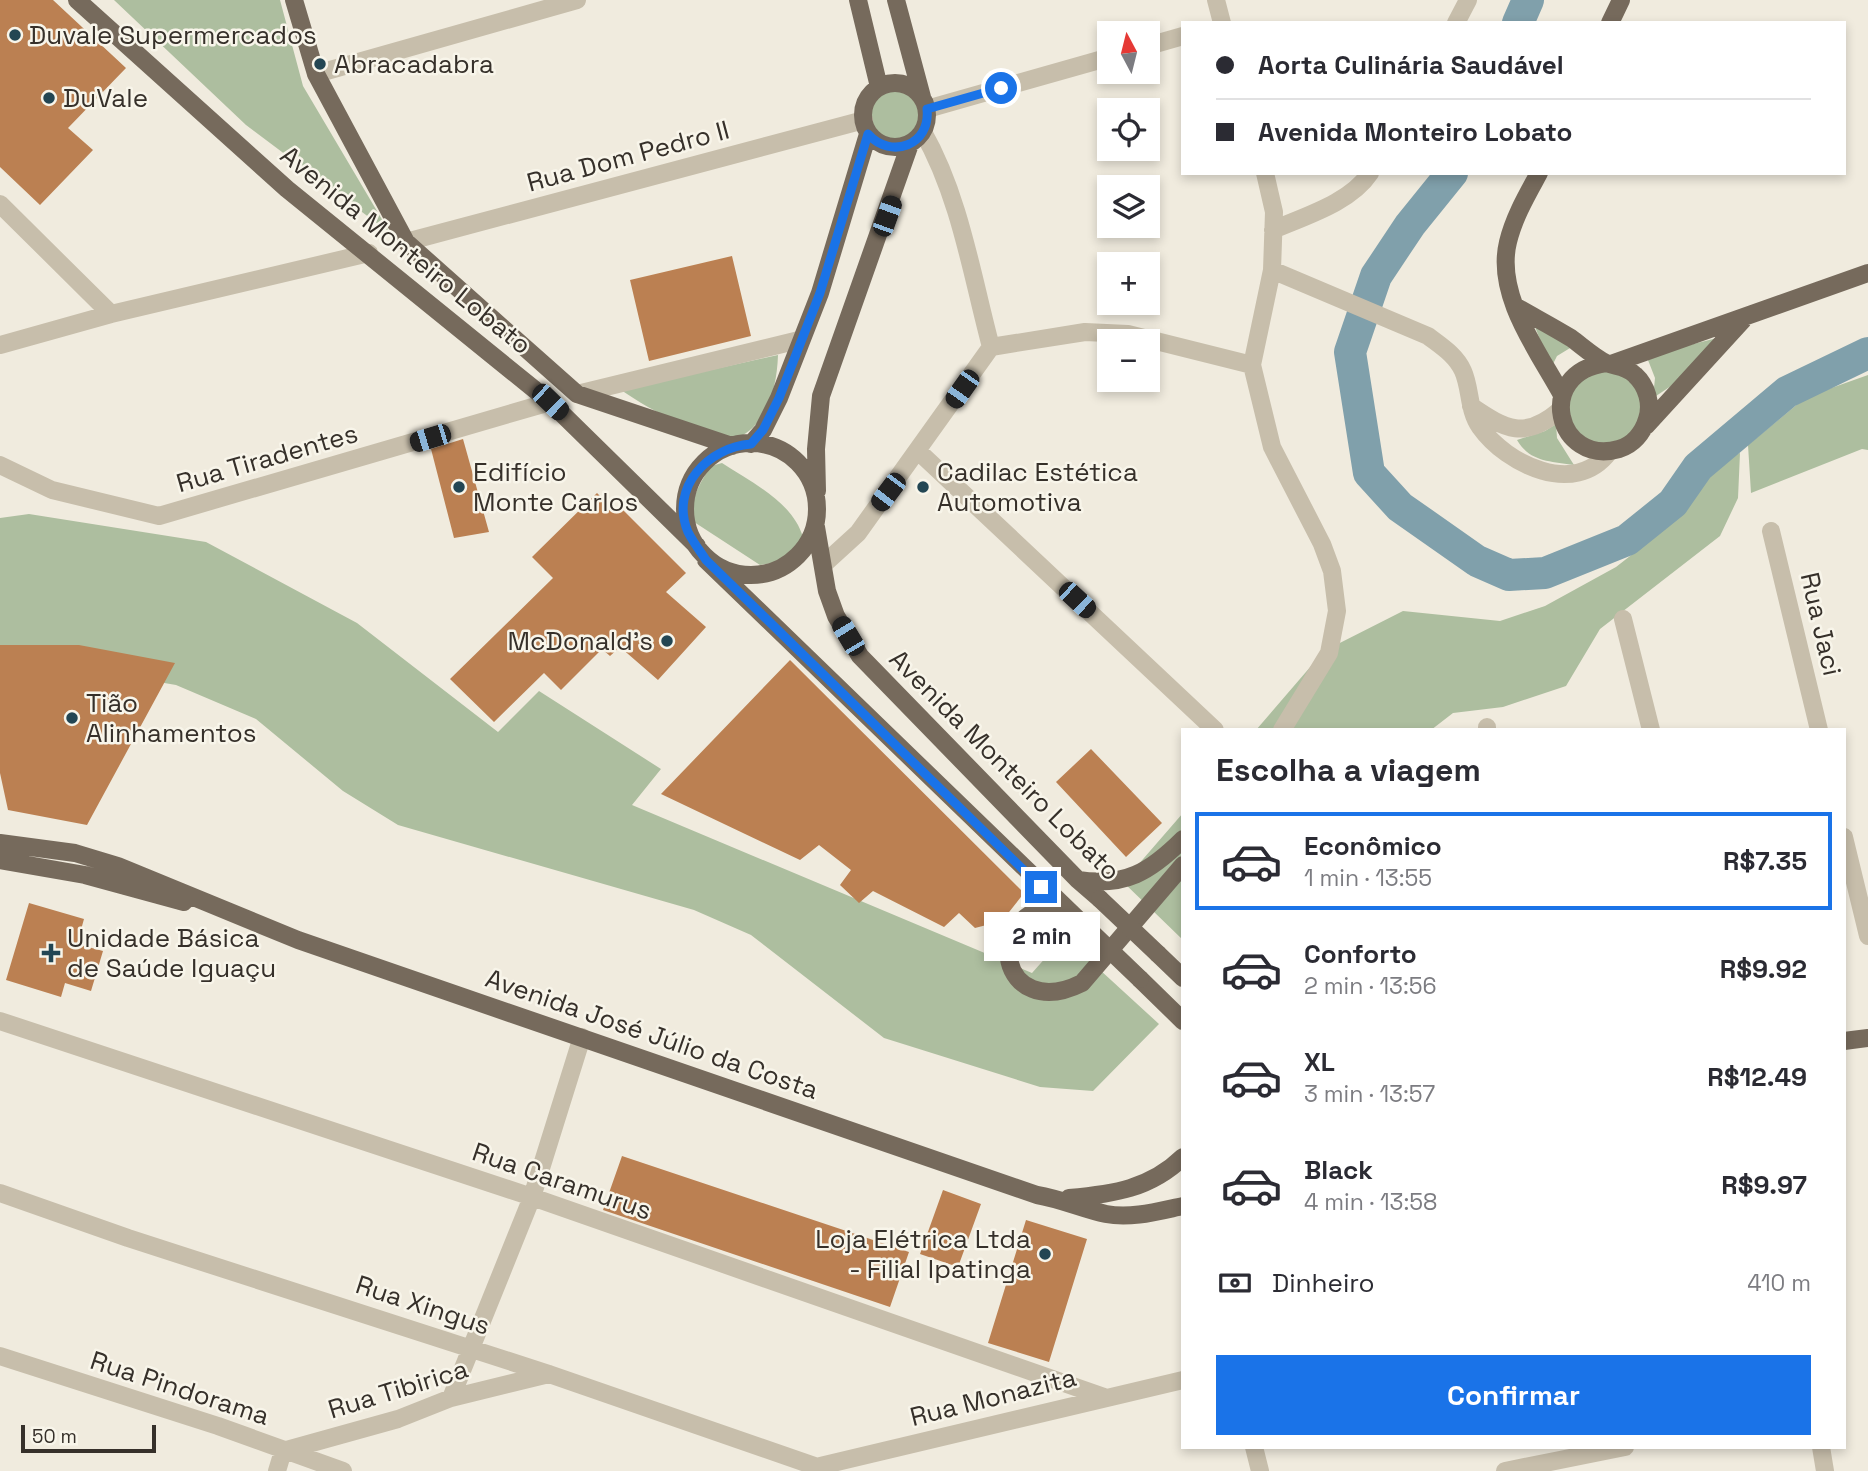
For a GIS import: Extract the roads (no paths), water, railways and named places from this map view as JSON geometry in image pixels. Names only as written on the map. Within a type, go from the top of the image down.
[{"type":"main road","name":"Avenida Monteiro Lobato","points":[[77,0],[287,188],[550,402],[1060,906],[1178,1015]]},
{"type":"main road","points":[[295,0],[316,74],[406,242]]},
{"type":"main road","points":[[858,0],[879,87]]},
{"type":"main road","points":[[818,505],[809,477],[789,455],[761,444],[751,444],[732,446],[702,465],[685,496],[684,514],[688,531],[702,553],[720,568],[752,576],[773,572],[792,562],[807,546],[816,527],[818,505],[817,449],[821,396],[917,138],[925,103],[896,0]]},
{"type":"main road","points":[[1611,21],[1621,0]]},
{"type":"main road","points":[[751,444],[763,430],[779,398],[799,340],[820,293],[866,127],[865,103],[879,87],[888,84],[907,85],[925,103]]},
{"type":"main road","points":[[866,127],[874,141],[892,148],[917,138]]},
{"type":"main road","points":[[1538,175],[1518,212],[1507,244],[1507,272],[1515,306],[1561,403],[1566,429],[1581,445],[1594,451],[1609,452],[1623,448],[1635,440],[1745,318]]},
{"type":"main road","name":"Avenida Monteiro Lobato","points":[[406,242],[577,394],[732,446]]},
{"type":"main road","points":[[1561,403],[1568,382],[1578,372],[1745,318],[1868,273]]},
{"type":"main road","points":[[1515,306],[1609,363],[1634,373],[1644,385],[1649,414],[1644,428]]},
{"type":"main road","name":"Avenida Monteiro Lobato","points":[[816,527],[827,591],[836,616],[860,656],[1078,880],[1181,976]]},
{"type":"main road","points":[[1078,880],[1102,884],[1136,876],[1181,841]]},
{"type":"main road","name":"Avenida José Júlio da Costa","points":[[0,843],[75,853],[96,859],[298,940],[1037,1195],[1062,1199],[1107,1214],[1129,1215],[1181,1206]]},
{"type":"main road","name":"Avenida José Júlio da Costa","points":[[0,860],[48,867],[183,902],[227,910]]},
{"type":"main road","points":[[1060,906],[1043,907],[1031,913],[1009,936],[1008,954],[1012,972],[1019,982],[1031,990],[1047,994],[1067,990],[1082,983],[1181,867]]},
{"type":"main road","points":[[1846,1041],[1868,1038]]},
{"type":"main road","name":"Avenida José Júlio da Costa","points":[[1062,1199],[1114,1194],[1147,1184],[1181,1158]]},
{"type":"street","points":[[316,74],[577,0]]},
{"type":"street","points":[[1216,0],[1221,21]]},
{"type":"street","points":[[1457,21],[1468,0]]},
{"type":"street","points":[[1160,43],[1181,37]]},
{"type":"street","points":[[925,103],[1097,60]]},
{"type":"street","name":"Rua Dom Pedro II","points":[[406,242],[866,127]]},
{"type":"street","points":[[917,138],[939,160],[991,347]]},
{"type":"street","points":[[1265,175],[1274,212],[1272,270],[1252,365],[1272,447],[1322,544],[1336,590],[1337,611],[1329,653],[1283,728]]},
{"type":"street","points":[[1273,230],[1326,208],[1368,175]]},
{"type":"street","points":[[0,204],[111,314]]},
{"type":"street","points":[[0,345],[111,314],[369,253]]},
{"type":"street","points":[[1272,270],[1428,337],[1449,352],[1462,370],[1470,406],[1478,425],[1493,444],[1525,465],[1567,475],[1588,470],[1601,462],[1609,452]]},
{"type":"street","points":[[824,564],[858,533],[991,347],[1085,332],[1128,334],[1252,365]]},
{"type":"street","points":[[577,394],[799,340]]},
{"type":"street","name":"Rua Tiradentes","points":[[0,465],[52,490],[159,516],[550,402]]},
{"type":"street","points":[[1470,406],[1493,421],[1516,430],[1539,426],[1561,403]]},
{"type":"street","points":[[918,452],[1213,728]]},
{"type":"street","name":"Rua Jaci","points":[[1772,531],[1819,728]]},
{"type":"street","points":[[1623,619],[1650,728]]},
{"type":"street","points":[[1846,845],[1868,936]]},
{"type":"street","name":"Rua Caramurus","points":[[0,1021],[532,1197],[1104,1397]]},
{"type":"street","points":[[451,1398],[532,1197],[582,1037]]},
{"type":"street","name":"Rua Xingus","points":[[0,1193],[128,1238],[549,1374],[823,1469]]},
{"type":"street","name":"Rua Pindorama","points":[[0,1356],[218,1426],[343,1471]]},
{"type":"street","name":"Rua Tibirica","points":[[284,1451],[398,1419],[451,1398],[549,1374]]},
{"type":"street","name":"Rua Monazita","points":[[823,1469],[1104,1397],[1181,1380]]},
{"type":"street","points":[[1254,1449],[1260,1471]]},
{"type":"street","points":[[1505,1471],[1615,1449]]},
{"type":"street","points":[[1821,1449],[1825,1471]]},
{"type":"street","points":[[277,1471],[284,1451]]},
{"type":"waterway","points":[[1519,21],[1528,0]]},
{"type":"waterway","points":[[1450,175],[1410,225],[1376,276],[1350,352],[1369,473],[1400,507],[1477,561],[1509,575],[1545,573],[1627,540],[1673,503],[1698,467],[1787,392],[1868,353]]},
{"type":"place","name":"Duvale Supermercados","points":[[15,35]]},
{"type":"place","name":"Abracadabra","points":[[320,64]]},
{"type":"place","name":"DuVale","points":[[49,98]]},
{"type":"place","name":"Edifício Monte Carlos","points":[[459,487]]},
{"type":"place","name":"Cadilac Estética Automotiva","points":[[923,487]]},
{"type":"place","name":"McDonald's","points":[[667,641]]},
{"type":"place","name":"Tião Alinhamentos","points":[[72,718]]},
{"type":"place","name":"Unidade Básica de Saúde Iguaçu","points":[[51,953]]},
{"type":"place","name":"Loja Elétrica Ltda - Filial Ipatinga","points":[[1045,1254]]}]
